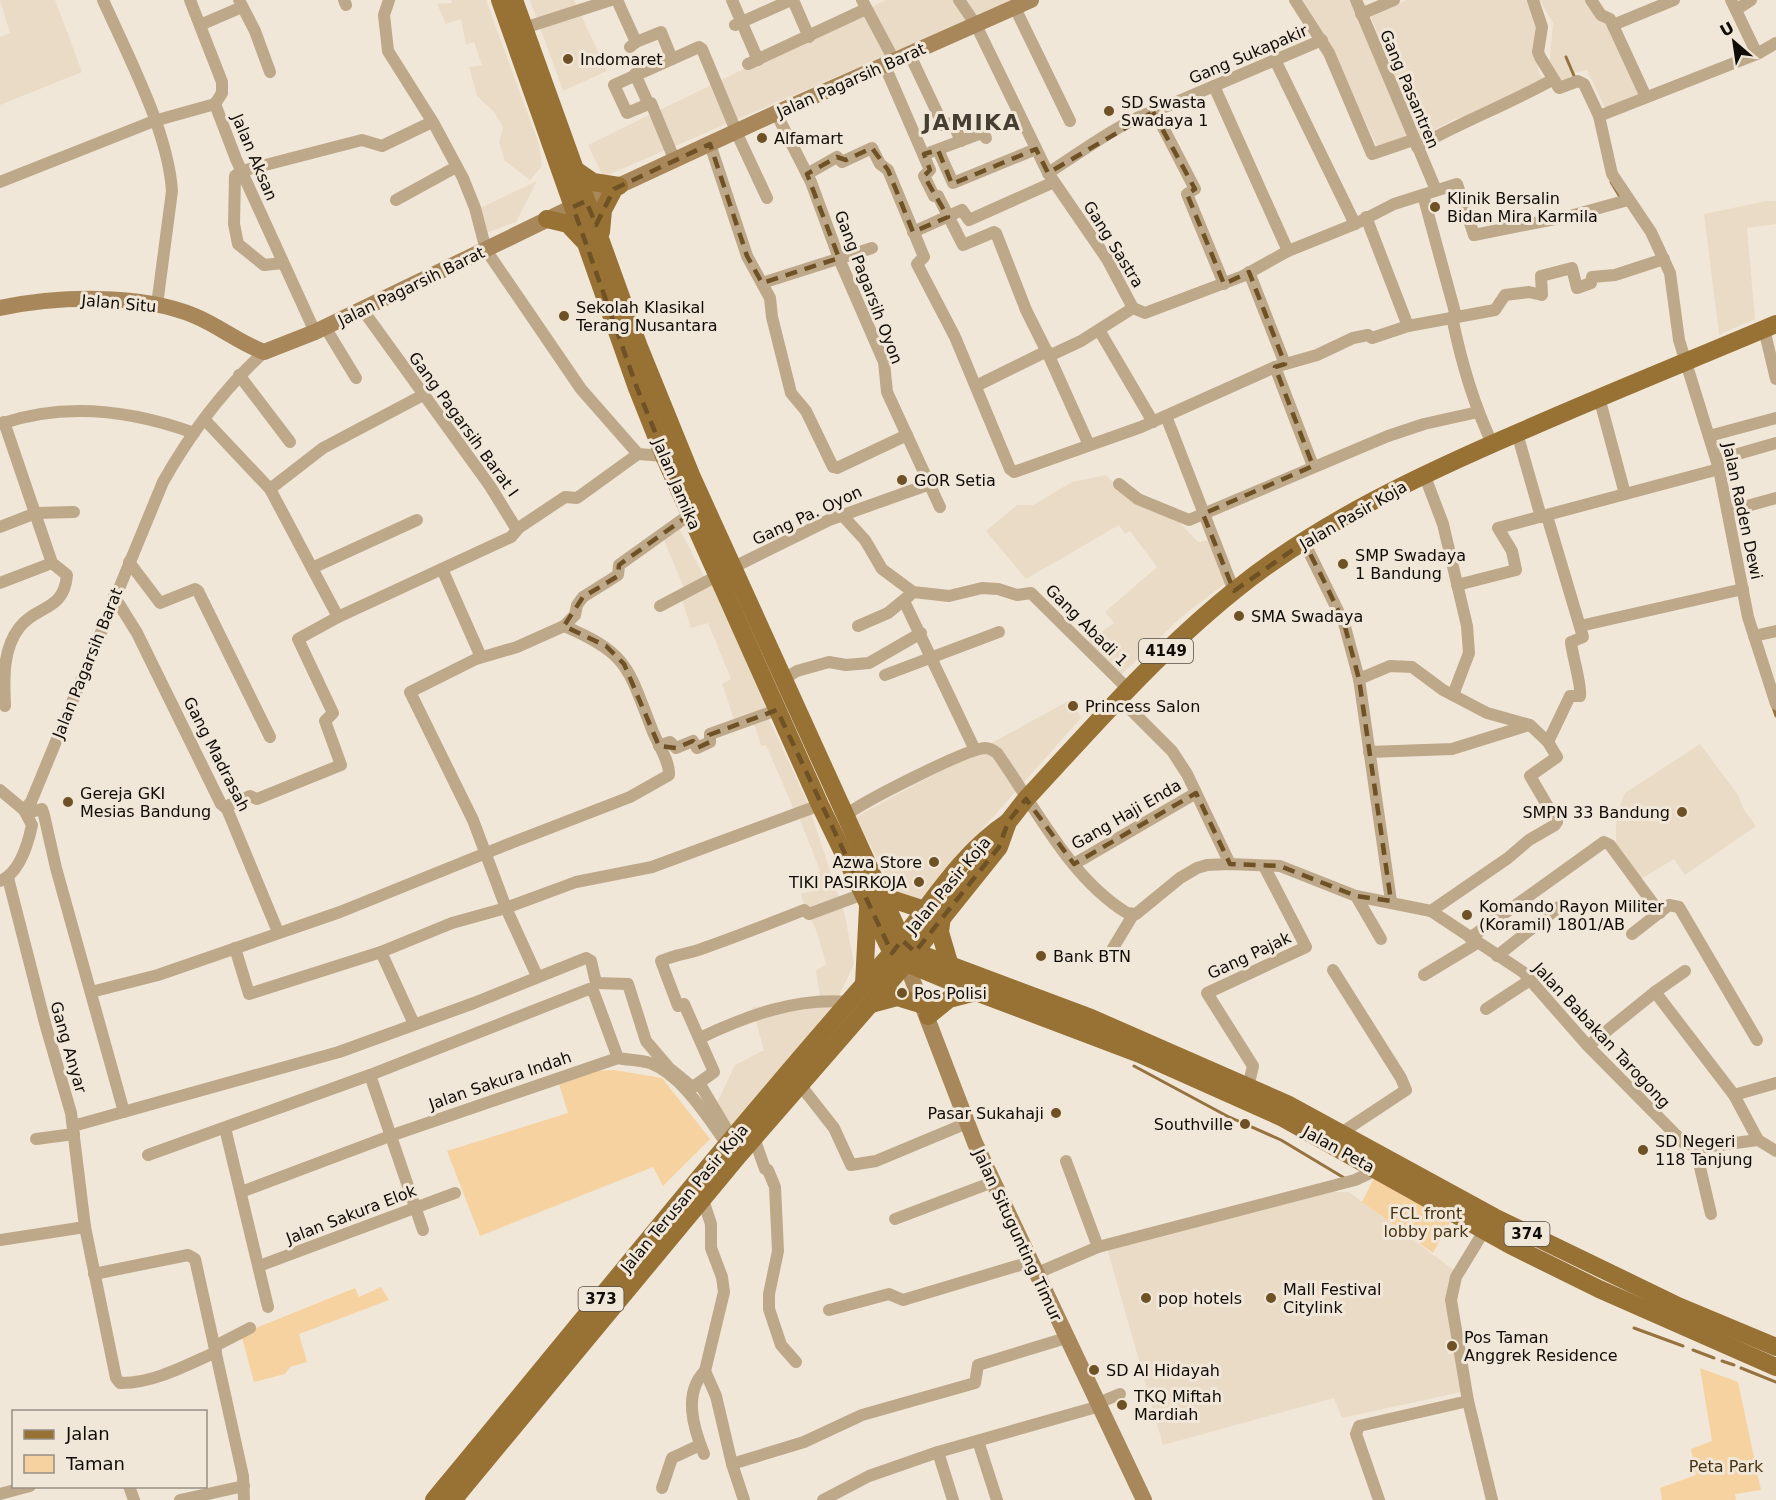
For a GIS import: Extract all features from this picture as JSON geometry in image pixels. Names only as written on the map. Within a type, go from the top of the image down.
[{"type":"main road","name":"Jalan Jamika","points":[[500,0],[595,244],[691,475],[845,816],[871,898]]},
{"type":"main road","name":"Jalan Jamika","points":[[514,0],[568,174]]},
{"type":"main road","points":[[568,174],[616,187],[602,214],[595,244],[570,226],[550,218],[561,200],[568,174]]},
{"type":"main road","name":"Jalan Jamika","points":[[595,244],[637,388],[689,515],[820,805],[871,898],[904,952]]},
{"type":"main road","name":"Jalan Pasir Koja","points":[[904,952],[934,913],[986,836],[1008,822],[1026,799],[1156,659],[1234,591],[1304,542],[1424,474],[1685,360],[1770,326]]},
{"type":"main road","points":[[864,984],[871,898],[934,913],[950,966]]},
{"type":"main road","name":"Jalan Peta","points":[[904,952],[950,966],[1091,1018],[1248,1087],[1373,1167],[1484,1231],[1599,1289],[1776,1347]]},
{"type":"main road","name":"Jalan Peta","points":[[904,952],[976,992],[1341,1133],[1776,1367]]},
{"type":"main road","name":"Jalan Terusan Pasir Koja","points":[[434,1500],[864,984],[904,952]]},
{"type":"main road","name":"Jalan Terusan Pasir Koja","points":[[453,1500],[703,1200],[730,1147],[754,1138],[801,1086],[871,1004],[904,952]]},
{"type":"main road","points":[[871,1004],[897,997],[926,1010],[949,999],[976,992]]},
{"type":"street","points":[[104,0],[154,122],[168,163],[172,191],[157,305]]},
{"type":"street","points":[[190,0],[222,82],[222,93],[215,104]]},
{"type":"street","points":[[389,0],[384,15],[388,51],[432,122],[456,167],[475,208],[486,250],[581,389],[638,454]]},
{"type":"street","points":[[524,28],[611,0]]},
{"type":"street","points":[[617,0],[633,45],[661,32],[672,59]]},
{"type":"street","points":[[732,0],[736,24],[753,62],[809,37],[864,5],[896,59],[943,125],[953,123],[960,141]]},
{"type":"street","points":[[736,24],[792,0],[809,37]]},
{"type":"street","name":"Gang Sastra","points":[[959,0],[976,25],[1051,177],[1107,259],[1133,308],[1100,330],[976,386]]},
{"type":"street","name":"Jalan Pagarsih Barat","points":[[25,811],[31,802],[114,596],[163,482],[204,419],[239,375],[264,352],[320,330],[550,218],[776,113],[1031,0]]},
{"type":"street","points":[[1295,0],[1322,40],[1372,154],[1415,144],[1458,124],[1494,111],[1552,80],[1538,52],[1542,27],[1533,0]]},
{"type":"street","name":"Gang Pasantren","points":[[1356,0],[1436,190]]},
{"type":"street","points":[[1361,14],[1394,0]]},
{"type":"street","points":[[1591,0],[1601,15],[1609,18],[1613,25],[1646,97]]},
{"type":"street","points":[[1613,25],[1674,0]]},
{"type":"street","points":[[1751,0],[1734,5],[1757,54]]},
{"type":"street","points":[[200,25],[241,4],[255,31],[270,72]]},
{"type":"street","points":[[1015,8],[1070,121]]},
{"type":"street","name":"Gang Sukapakir","points":[[948,217],[962,210],[969,220],[1051,177],[1123,126],[1322,40]]},
{"type":"street","points":[[1599,116],[1757,54],[1776,44]]},
{"type":"street","points":[[648,103],[626,112],[614,85],[634,74],[696,48],[702,48],[767,198]]},
{"type":"street","points":[[896,59],[930,170],[924,176],[963,245],[996,233],[1026,310],[1089,445]]},
{"type":"street","points":[[1275,60],[1355,224]]},
{"type":"street","points":[[634,74],[648,103],[651,103],[675,161]]},
{"type":"street","name":"Jalan Raden Dewi","points":[[1552,80],[1559,88],[1578,81],[1584,84],[1599,116],[1612,174],[1652,232],[1664,259],[1685,360],[1718,464],[1754,636],[1774,696]]},
{"type":"street","points":[[1214,86],[1288,251]]},
{"type":"street","name":"Jalan Aksan","points":[[0,182],[154,122],[215,104],[283,263],[320,330],[356,378]]},
{"type":"street","points":[[1153,112],[1195,189],[1187,194],[1224,284]]},
{"type":"street","name":"Gang Pagarsih Oyon","points":[[776,113],[807,174],[839,258],[884,362],[887,392],[940,507]]},
{"type":"street","points":[[283,263],[264,265],[238,244],[233,186],[235,176],[242,171],[362,140],[382,146],[432,122]]},
{"type":"street","points":[[926,160],[938,150],[960,141],[982,133],[986,138]]},
{"type":"street","points":[[710,144],[747,256],[770,298],[772,316],[791,393],[806,411],[824,452],[834,468],[907,435]]},
{"type":"street","points":[[807,174],[837,157],[842,162],[872,148],[880,164],[888,170],[924,257],[917,264],[976,386],[1010,469],[1014,472],[1153,422],[1280,365],[1317,355],[1353,338],[1368,335],[1371,338],[1408,326],[1495,310],[1505,295],[1529,292],[1542,295],[1541,276],[1565,268],[1572,268],[1578,288],[1591,283],[1593,278],[1615,275],[1664,259]]},
{"type":"street","points":[[938,150],[953,183],[1036,149]]},
{"type":"street","points":[[396,200],[456,167]]},
{"type":"street","points":[[1133,308],[1145,313],[1224,284],[1288,251],[1355,224],[1394,204],[1457,184],[1473,235],[1570,216],[1628,200]]},
{"type":"street","points":[[1423,195],[1454,316],[1459,353],[1478,412],[1492,443]]},
{"type":"street","points":[[914,232],[948,217]]},
{"type":"street","points":[[1366,217],[1408,326]]},
{"type":"street","points":[[762,283],[872,248]]},
{"type":"street","points":[[1249,272],[1313,466]]},
{"type":"street","name":"Jalan Situ","points":[[0,308],[26,302],[77,298],[157,305],[195,316],[264,352]]},
{"type":"street","name":"Gang Pagarsih Barat I","points":[[362,309],[425,394],[463,452],[490,486],[517,530]]},
{"type":"street","points":[[1770,326],[1776,380]]},
{"type":"street","points":[[1100,330],[1153,422]]},
{"type":"street","points":[[239,375],[290,442]]},
{"type":"street","points":[[270,489],[323,448],[425,394]]},
{"type":"street","points":[[1599,398],[1625,494]]},
{"type":"street","points":[[5,706],[2,669],[18,629],[60,598],[67,575],[52,563],[2,423],[59,412],[105,412],[141,417],[194,433]]},
{"type":"street","points":[[1119,484],[1137,499],[1185,519],[1313,466],[1424,424],[1478,412]]},
{"type":"street","points":[[1166,416],[1234,591]]},
{"type":"street","points":[[1709,436],[1776,418]]},
{"type":"street","points":[[204,419],[270,489],[338,617]]},
{"type":"street","points":[[1517,433],[1582,637],[1571,642],[1573,663],[1581,691],[1578,697],[1570,696],[1548,742]]},
{"type":"street","points":[[1457,585],[1516,570],[1512,551],[1497,529],[1625,494],[1776,444]]},
{"type":"street","points":[[225,807],[250,796],[257,799],[341,765],[325,722],[333,713],[298,639],[338,617],[510,537],[565,497],[578,498],[638,454],[664,456]]},
{"type":"street","points":[[1424,474],[1443,524],[1467,626],[1469,653],[1453,695]]},
{"type":"street","name":"Gang Pa. Oyon","points":[[734,567],[842,515],[930,484]]},
{"type":"street","points":[[1729,511],[1776,498]]},
{"type":"street","points":[[0,527],[36,513],[74,512]]},
{"type":"street","points":[[537,976],[506,908],[473,820],[410,692],[481,657],[517,647],[564,626],[574,616],[577,605],[583,597],[618,575],[619,566],[689,515]]},
{"type":"street","points":[[842,515],[864,540],[882,569],[908,597],[921,633],[975,750]]},
{"type":"street","points":[[312,568],[417,520]]},
{"type":"street","points":[[1304,542],[1344,623],[1359,679],[1391,902]]},
{"type":"street","points":[[129,562],[160,603],[195,589],[198,591],[270,737]]},
{"type":"street","points":[[0,583],[52,563]]},
{"type":"street","points":[[442,568],[481,657]]},
{"type":"street","points":[[660,606],[717,576]]},
{"type":"street","name":"Gang Abadi 1","points":[[908,597],[949,596],[982,588],[998,589],[1017,595],[1031,592],[1172,751],[1196,793],[1230,864]]},
{"type":"street","points":[[1580,626],[1743,589]]},
{"type":"street","name":"Gang Madrasah","points":[[114,596],[137,633],[221,804],[225,807],[278,932]]},
{"type":"street","points":[[858,626],[881,617],[908,597]]},
{"type":"street","points":[[91,992],[158,975],[368,901],[630,797],[669,775],[640,694],[624,664],[606,646],[564,626]]},
{"type":"street","points":[[1754,636],[1776,631]]},
{"type":"street","points":[[885,675],[999,632]]},
{"type":"street","points":[[784,679],[797,671],[829,662],[846,665],[869,663],[921,633]]},
{"type":"street","points":[[1359,679],[1382,669],[1407,665],[1418,670],[1453,695],[1488,713],[1530,725],[1548,742],[1556,759],[1530,776],[1557,822],[1556,825],[1528,840],[1508,858],[1431,911]]},
{"type":"street","points":[[659,746],[670,742],[676,748],[693,741],[697,748],[710,742],[710,734],[777,710]]},
{"type":"street","points":[[1369,752],[1452,749],[1530,725]]},
{"type":"street","points":[[845,816],[975,750],[991,749],[997,753],[1026,799],[1089,882],[1123,911],[1133,915],[1113,948]]},
{"type":"street","points":[[0,790],[25,811],[32,825],[27,844],[4,879]]},
{"type":"street","name":"Gang Haji Enda","points":[[1074,864],[1196,793]]},
{"type":"street","points":[[235,948],[249,994],[381,952],[452,923],[506,908],[576,882],[652,867],[820,805]]},
{"type":"street","points":[[25,811],[42,809],[44,815],[124,1112]]},
{"type":"street","points":[[1424,975],[1474,941],[1604,842],[1610,844],[1660,913]]},
{"type":"street","name":"Jalan Babakan Tarogong","points":[[1133,915],[1180,878],[1197,868],[1230,864],[1295,869],[1356,896],[1431,911],[1523,972],[1588,1046],[1663,1124],[1684,1143],[1695,1146]]},
{"type":"street","name":"Gang Pajak","points":[[1248,1087],[1253,1066],[1207,993],[1305,947],[1264,866]]},
{"type":"street","name":"Gang Anyar","points":[[4,879],[73,1130],[85,1227],[113,1371],[120,1383],[180,1368],[215,1349]]},
{"type":"street","points":[[1356,896],[1381,939]]},
{"type":"street","points":[[693,1087],[714,1072],[684,1004],[678,1006],[661,961],[804,910],[809,914],[871,898]]},
{"type":"street","points":[[1632,934],[1673,905],[1682,909],[1756,1040]]},
{"type":"street","points":[[1497,956],[1559,907]]},
{"type":"street","points":[[381,952],[414,1024]]},
{"type":"street","name":"Jalan Situgunting Timur","points":[[904,952],[967,1122],[993,1182],[1144,1500]]},
{"type":"street","points":[[36,1139],[339,1052],[586,958],[591,961],[596,983],[628,984],[646,1041],[669,1068],[693,1087],[701,1086],[723,1124],[730,1147]]},
{"type":"street","points":[[1333,970],[1401,1078],[1406,1090],[1341,1133]]},
{"type":"street","points":[[1588,1046],[1685,971]]},
{"type":"street","points":[[1486,1009],[1530,980]]},
{"type":"street","points":[[148,1155],[370,1075],[589,989],[594,993],[618,1058]]},
{"type":"street","points":[[1655,992],[1734,1095],[1758,1140],[1776,1151]]},
{"type":"street","points":[[700,1038],[782,1005],[800,1005],[829,1000],[849,1002]]},
{"type":"street","name":"Jalan Sakura Indah","points":[[241,1192],[390,1136],[618,1058],[644,1061],[662,1070],[681,1086],[730,1147]]},
{"type":"street","points":[[370,1075],[423,1230]]},
{"type":"street","points":[[1734,1095],[1776,1083]]},
{"type":"street","points":[[801,1086],[834,1128],[851,1165],[876,1161],[967,1122]]},
{"type":"street","points":[[225,1128],[268,1307]]},
{"type":"street","points":[[754,1138],[765,1169],[768,1170],[775,1187],[778,1251],[769,1294],[769,1309],[781,1346],[796,1362]]},
{"type":"street","points":[[1712,1214],[1695,1146],[1758,1140]]},
{"type":"street","points":[[1066,1161],[1098,1247]]},
{"type":"street","points":[[829,1310],[889,1294],[903,1300],[1033,1268],[1098,1247],[1355,1180],[1368,1174],[1373,1167]]},
{"type":"street","points":[[895,1219],[993,1182]]},
{"type":"street","name":"Jalan Sakura Elok","points":[[259,1266],[455,1193]]},
{"type":"street","points":[[662,1488],[672,1458],[702,1450],[691,1398],[696,1381],[705,1371],[723,1292],[722,1277],[711,1248],[711,1224],[703,1200]]},
{"type":"street","points":[[0,1240],[85,1227]]},
{"type":"street","points":[[1484,1231],[1452,1286],[1451,1300],[1468,1401],[1492,1500]]},
{"type":"street","points":[[94,1274],[188,1255],[193,1256],[202,1282],[244,1486],[244,1500]]},
{"type":"street","points":[[215,1349],[250,1328]]},
{"type":"street","points":[[732,1464],[804,1442],[862,1415],[975,1383],[978,1365],[1066,1338]]},
{"type":"street","points":[[705,1371],[716,1396],[732,1464],[744,1500]]},
{"type":"street","points":[[823,1500],[869,1476],[938,1452],[1099,1405],[1120,1394]]},
{"type":"street","points":[[1379,1500],[1356,1434],[1359,1426],[1468,1401]]},
{"type":"street","points":[[978,1441],[997,1500]]},
{"type":"street","points":[[938,1452],[953,1500]]},
{"type":"street","points":[[180,1500],[244,1486]]},
{"type":"street","points":[[4,1496],[25,1488]]},
{"type":"highlighted area","points":[[1153,112],[1195,189],[1187,194],[1224,284],[1249,272],[1285,364],[1275,367],[1313,466],[1203,514],[1234,591],[1304,542],[1325,583],[1344,623],[1359,679],[1391,901],[1356,896],[1280,866],[1230,864],[1196,793],[1074,864],[1026,799],[1008,822],[999,847],[915,952],[902,940],[892,953],[777,710],[709,735],[710,742],[697,748],[693,741],[676,748],[659,746],[624,664],[606,646],[564,626],[583,597],[618,576],[619,565],[689,515],[637,388],[573,207],[586,201],[596,225],[614,189],[710,144],[747,256],[762,283],[839,258],[807,174],[837,157],[846,160],[872,148],[888,170],[913,232],[948,217],[924,176],[930,170],[924,154],[938,150],[952,184],[1036,149],[1048,173]]},
{"type":"shaded area","points":[[0,0],[55,0],[82,72],[0,105],[0,37],[10,33]]},
{"type":"shaded area","points":[[451,0],[486,0],[539,144],[542,166],[530,180],[505,161],[499,143],[503,128],[495,113],[477,96],[469,67],[482,65],[474,42],[466,45],[461,19],[446,24],[437,4],[452,3]]},
{"type":"shaded area","points":[[530,0],[574,0],[607,71],[563,91]]},
{"type":"shaded area","points":[[886,0],[1015,0],[603,177],[588,145]]},
{"type":"shaded area","points":[[1303,0],[1351,0],[1407,136],[1377,146],[1325,35]]},
{"type":"shaded area","points":[[1407,0],[1527,0],[1541,26],[1535,54],[1539,73],[1547,82],[1496,110],[1455,119],[1419,138],[1370,15]]},
{"type":"shaded area","points":[[1540,0],[1588,0],[1609,18],[1644,93],[1605,108],[1587,70],[1574,73],[1578,79],[1567,90],[1549,68],[1553,23]]},
{"type":"shaded area","points":[[537,181],[516,222],[486,233],[478,209]]},
{"type":"shaded area","points":[[1776,201],[1776,224],[1747,228],[1755,319],[1719,335],[1704,214]]},
{"type":"shaded area","points":[[1106,475],[1118,488],[1180,523],[1198,542],[1211,540],[1227,582],[1180,618],[1117,679],[1088,641],[1114,623],[1105,612],[1157,567],[1130,531],[1125,534],[1119,525],[1026,579],[986,531],[1017,505],[1033,505],[1072,482]]},
{"type":"shaded area","points":[[677,524],[707,582],[686,593],[662,535]]},
{"type":"shaded area","points":[[713,583],[767,711],[734,719],[722,684],[731,679],[708,623],[691,628],[681,596]]},
{"type":"shaded area","points":[[1072,699],[1081,718],[920,899],[893,890],[856,817]]},
{"type":"shaded area","points":[[768,717],[809,806],[795,812],[766,745],[761,746],[754,724]]},
{"type":"shaded area","name":"SMPN 33 Bandung","points":[[1700,744],[1738,795],[1744,810],[1756,826],[1685,875],[1674,859],[1641,879],[1616,843],[1616,815],[1625,793]]},
{"type":"shaded area","points":[[811,813],[845,916],[854,964],[836,1002],[730,1129],[716,1105],[735,1065],[764,1050],[752,1007],[786,1005],[820,997],[816,971],[826,964],[817,932],[804,906],[801,894],[819,889],[814,875],[820,871],[799,817]]},
{"type":"shaded area","name":"Mall Festival Citylink","points":[[1330,1192],[1349,1192],[1455,1271],[1448,1284],[1446,1300],[1452,1339],[1446,1341],[1448,1354],[1455,1353],[1461,1392],[1342,1418],[1334,1398],[1163,1445],[1107,1248]]},
{"type":"green space","points":[[614,1070],[662,1078],[710,1139],[663,1186],[653,1167],[480,1236],[447,1151],[568,1113],[559,1084],[594,1071]]},
{"type":"green space","name":"FCL front lobby park","points":[[1378,1170],[1454,1215],[1433,1253],[1362,1202]]},
{"type":"green space","points":[[381,1287],[389,1300],[299,1334],[307,1362],[290,1367],[285,1374],[254,1382],[241,1334],[355,1288],[359,1297]]},
{"type":"green space","name":"Peta Park","points":[[1700,1368],[1738,1382],[1761,1490],[1735,1494],[1736,1500],[1662,1500],[1660,1488],[1696,1475],[1691,1449],[1712,1441]]},
{"type":"waterway","points":[[1566,57],[1575,78]]},
{"type":"waterway","points":[[1611,182],[1620,197]]},
{"type":"waterway","points":[[1773,707],[1776,716]]},
{"type":"waterway","points":[[1134,1066],[1227,1116],[1281,1140],[1346,1179]]},
{"type":"waterway","points":[[1634,1328],[1683,1346]]},
{"type":"waterway","points":[[1693,1350],[1714,1358]]},
{"type":"waterway","points":[[1722,1361],[1734,1365]]},
{"type":"waterway","points":[[1741,1368],[1776,1382]]},
{"type":"place","name":"Indomaret","points":[[568,59]]},
{"type":"place","name":"SD Swasta Swadaya 1","points":[[1109,111]]},
{"type":"place","name":"Alfamart","points":[[762,138]]},
{"type":"place","name":"Klinik Bersalin Bidan Mira Karmila","points":[[1435,207]]},
{"type":"place","name":"Sekolah Klasikal Terang Nusantara","points":[[564,316]]},
{"type":"place","name":"GOR Setia","points":[[902,480]]},
{"type":"place","name":"SMP Swadaya 1 Bandung","points":[[1343,564]]},
{"type":"place","name":"SMA Swadaya","points":[[1239,616]]},
{"type":"place","name":"Princess Salon","points":[[1073,706]]},
{"type":"place","name":"Gereja GKI Mesias Bandung","points":[[68,802]]},
{"type":"place","name":"SMPN 33 Bandung","points":[[1682,812]]},
{"type":"place","name":"Azwa Store","points":[[934,862]]},
{"type":"place","name":"TIKI PASIRKOJA","points":[[919,882]]},
{"type":"place","name":"Komando Rayon Militer (Koramil) 1801/AB","points":[[1467,915]]},
{"type":"place","name":"Bank BTN","points":[[1041,956]]},
{"type":"place","name":"Pos Polisi","points":[[902,993]]},
{"type":"place","name":"Pasar Sukahaji","points":[[1056,1113]]},
{"type":"place","name":"Southville","points":[[1245,1124]]},
{"type":"place","name":"SD Negeri 118 Tanjung","points":[[1643,1150]]},
{"type":"place","name":"pop hotels","points":[[1146,1298]]},
{"type":"place","name":"Mall Festival Citylink","points":[[1271,1298]]},
{"type":"place","name":"Pos Taman Anggrek Residence","points":[[1452,1346]]},
{"type":"place","name":"SD Al Hidayah","points":[[1094,1370]]},
{"type":"place","name":"TKQ Miftah Mardiah","points":[[1122,1405]]},
{"type":"district","name":"JAMIKA","points":[[972,122]]}]
